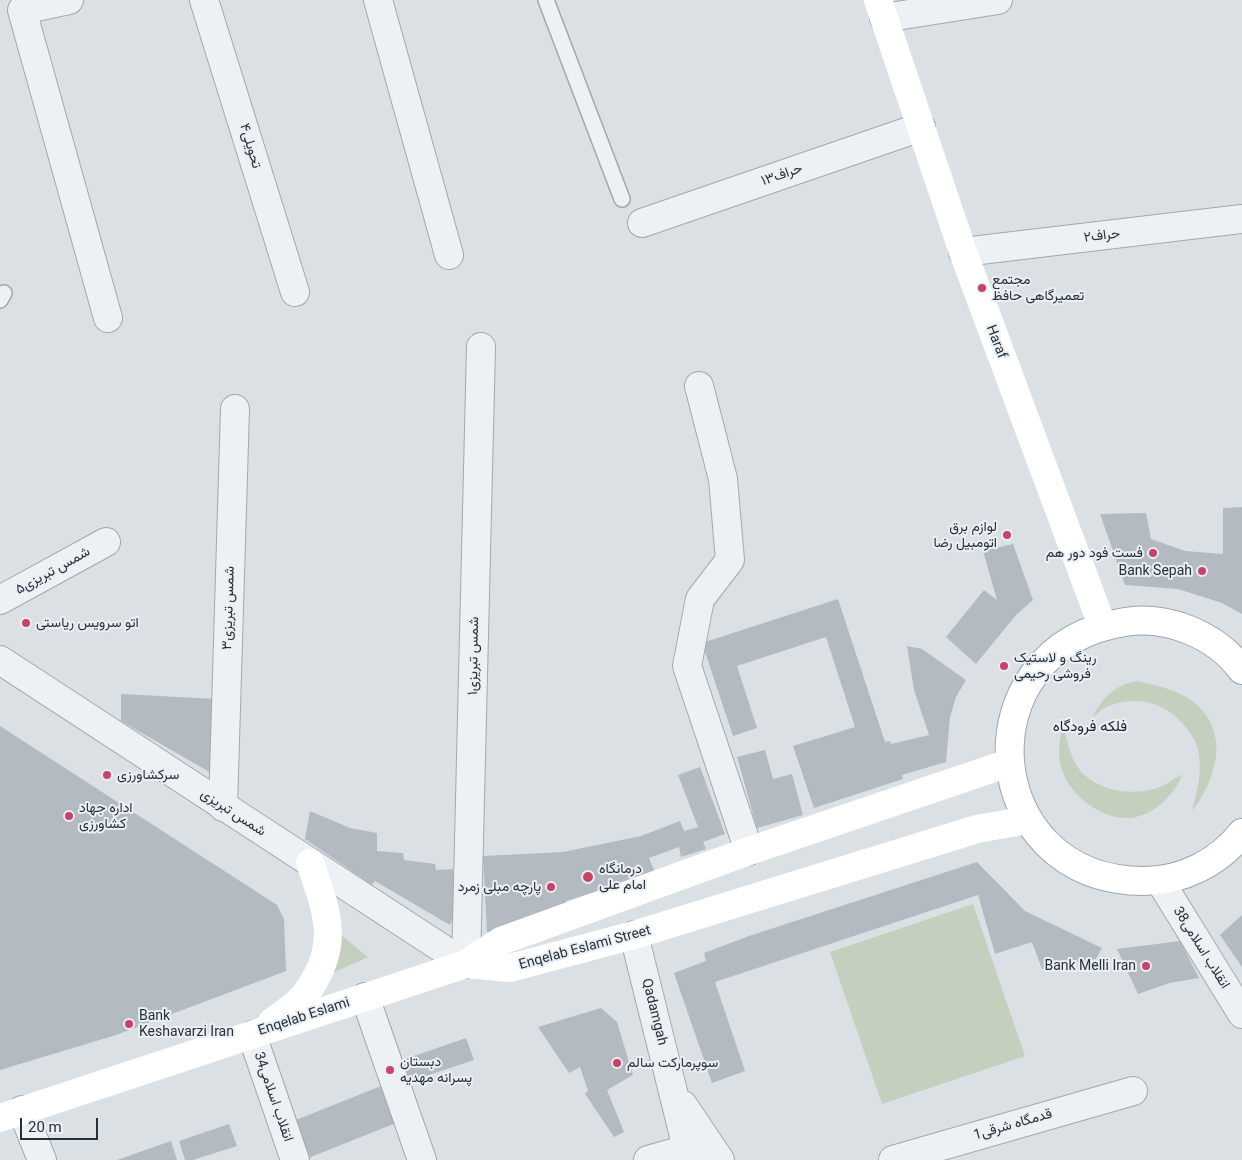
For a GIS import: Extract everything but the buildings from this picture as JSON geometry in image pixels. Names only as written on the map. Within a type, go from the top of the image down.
[{"type":"main road","name":"Haraf","points":[[881,9],[963,252],[1102,625]]},
{"type":"main road","points":[[1242,670],[1234,659],[1206,637],[1172,624],[1137,620],[1102,625],[1062,645],[1030,677],[1012,718],[1009,763],[1019,802],[1028,820],[1053,850],[1085,871],[1122,881],[1160,881],[1197,870],[1230,848],[1242,833]]},
{"type":"main road","points":[[466,964],[500,940],[749,851],[1009,763]]},
{"type":"main road","name":"Enqelab Eslami Street","points":[[466,964],[510,968],[634,935],[976,829],[1028,820]]},
{"type":"main road","points":[[255,1034],[304,996],[327,956],[327,911],[310,863]]},
{"type":"main road","name":"Enqelab Eslami","points":[[11,1114],[466,964]]},
{"type":"street","points":[[69,0],[22,10],[108,318]]},
{"type":"street","name":"تحویلی۴","points":[[204,0],[295,292]]},
{"type":"street","points":[[378,0],[449,255]]},
{"type":"street","points":[[881,9],[998,0]]},
{"type":"street","name":"حراف۱۳","points":[[642,223],[921,127]]},
{"type":"street","name":"حراف۲","points":[[963,252],[1242,219]]},
{"type":"street","name":"شمس تبریزی۱","points":[[466,964],[481,347]]},
{"type":"street","points":[[699,386],[724,479],[730,560],[700,599],[687,666],[749,851]]},
{"type":"street","name":"شمس تبریزی۳","points":[[223,807],[234,409]]},
{"type":"street","name":"۵شمس تبریزی","points":[[0,600],[106,542]]},
{"type":"street","name":"شمس تبریزی","points":[[0,660],[466,964]]},
{"type":"street","name":"38انقلاب اسلامی","points":[[1160,881],[1242,1014]]},
{"type":"street","name":"Qadamgah","points":[[634,935],[688,1154]]},
{"type":"street","points":[[365,997],[422,1160]]},
{"type":"street","name":"34انقلاب اسلامی","points":[[255,1034],[295,1160]]},
{"type":"street","name":"Qadamgah","points":[[673,1089],[720,1160]]},
{"type":"street","name":"1قدمگاه شرقی","points":[[893,1160],[1133,1091]]},
{"type":"street","points":[[11,1114],[42,1160]]},
{"type":"street","points":[[648,1160],[688,1154]]},
{"type":"lane","points":[[546,0],[622,199]]},
{"type":"green space","points":[[1138,681],[1185,696],[1198,706],[1208,718],[1214,731],[1216,759],[1207,787],[1192,811],[1198,785],[1200,760],[1195,741],[1180,721],[1163,708],[1154,704],[1133,701],[1108,706],[1092,718],[1100,704],[1110,693],[1122,686]]},
{"type":"green space","points":[[1063,721],[1068,746],[1076,764],[1094,782],[1114,789],[1134,792],[1157,788],[1182,775],[1173,791],[1153,810],[1136,817],[1127,818],[1105,814],[1084,801],[1068,784],[1063,773],[1059,752]]},
{"type":"green space","points":[[973,904],[1025,1056],[882,1104],[830,952]]},
{"type":"green space","points":[[337,932],[368,957],[328,975]]},
{"type":"place","name":"مجتمع تعمیرگاهی حافظ","points":[[982,288]]},
{"type":"place","name":"لوازم برق اتومبیل رضا","points":[[1007,535]]},
{"type":"place","name":"فست فود دور هم","points":[[1153,553]]},
{"type":"place","name":"Bank Sepah","points":[[1202,571]]},
{"type":"place","name":"اتو سرویس ریاستی","points":[[26,623]]},
{"type":"place","name":"رینگ و لاستیک فروشی رحیمی","points":[[1004,666]]},
{"type":"place","name":"سرکشاورزی","points":[[107,775]]},
{"type":"place","name":"اداره جهاد کشاورزی","points":[[69,816]]},
{"type":"place","name":"درمانگاه امام علی","points":[[588,877]]},
{"type":"place","name":"پارچه مبلی زمرد","points":[[551,887]]},
{"type":"place","name":"Bank Melli Iran","points":[[1146,966]]},
{"type":"place","name":"Bank Keshavarzi Iran","points":[[129,1024]]},
{"type":"place","name":"سوپرمارکت سالم","points":[[617,1063]]},
{"type":"place","name":"دبستان پسرانه مهدیه","points":[[390,1070]]},
{"type":"district","name":"فلکه فرودگاه","points":[[1090,727]]}]
